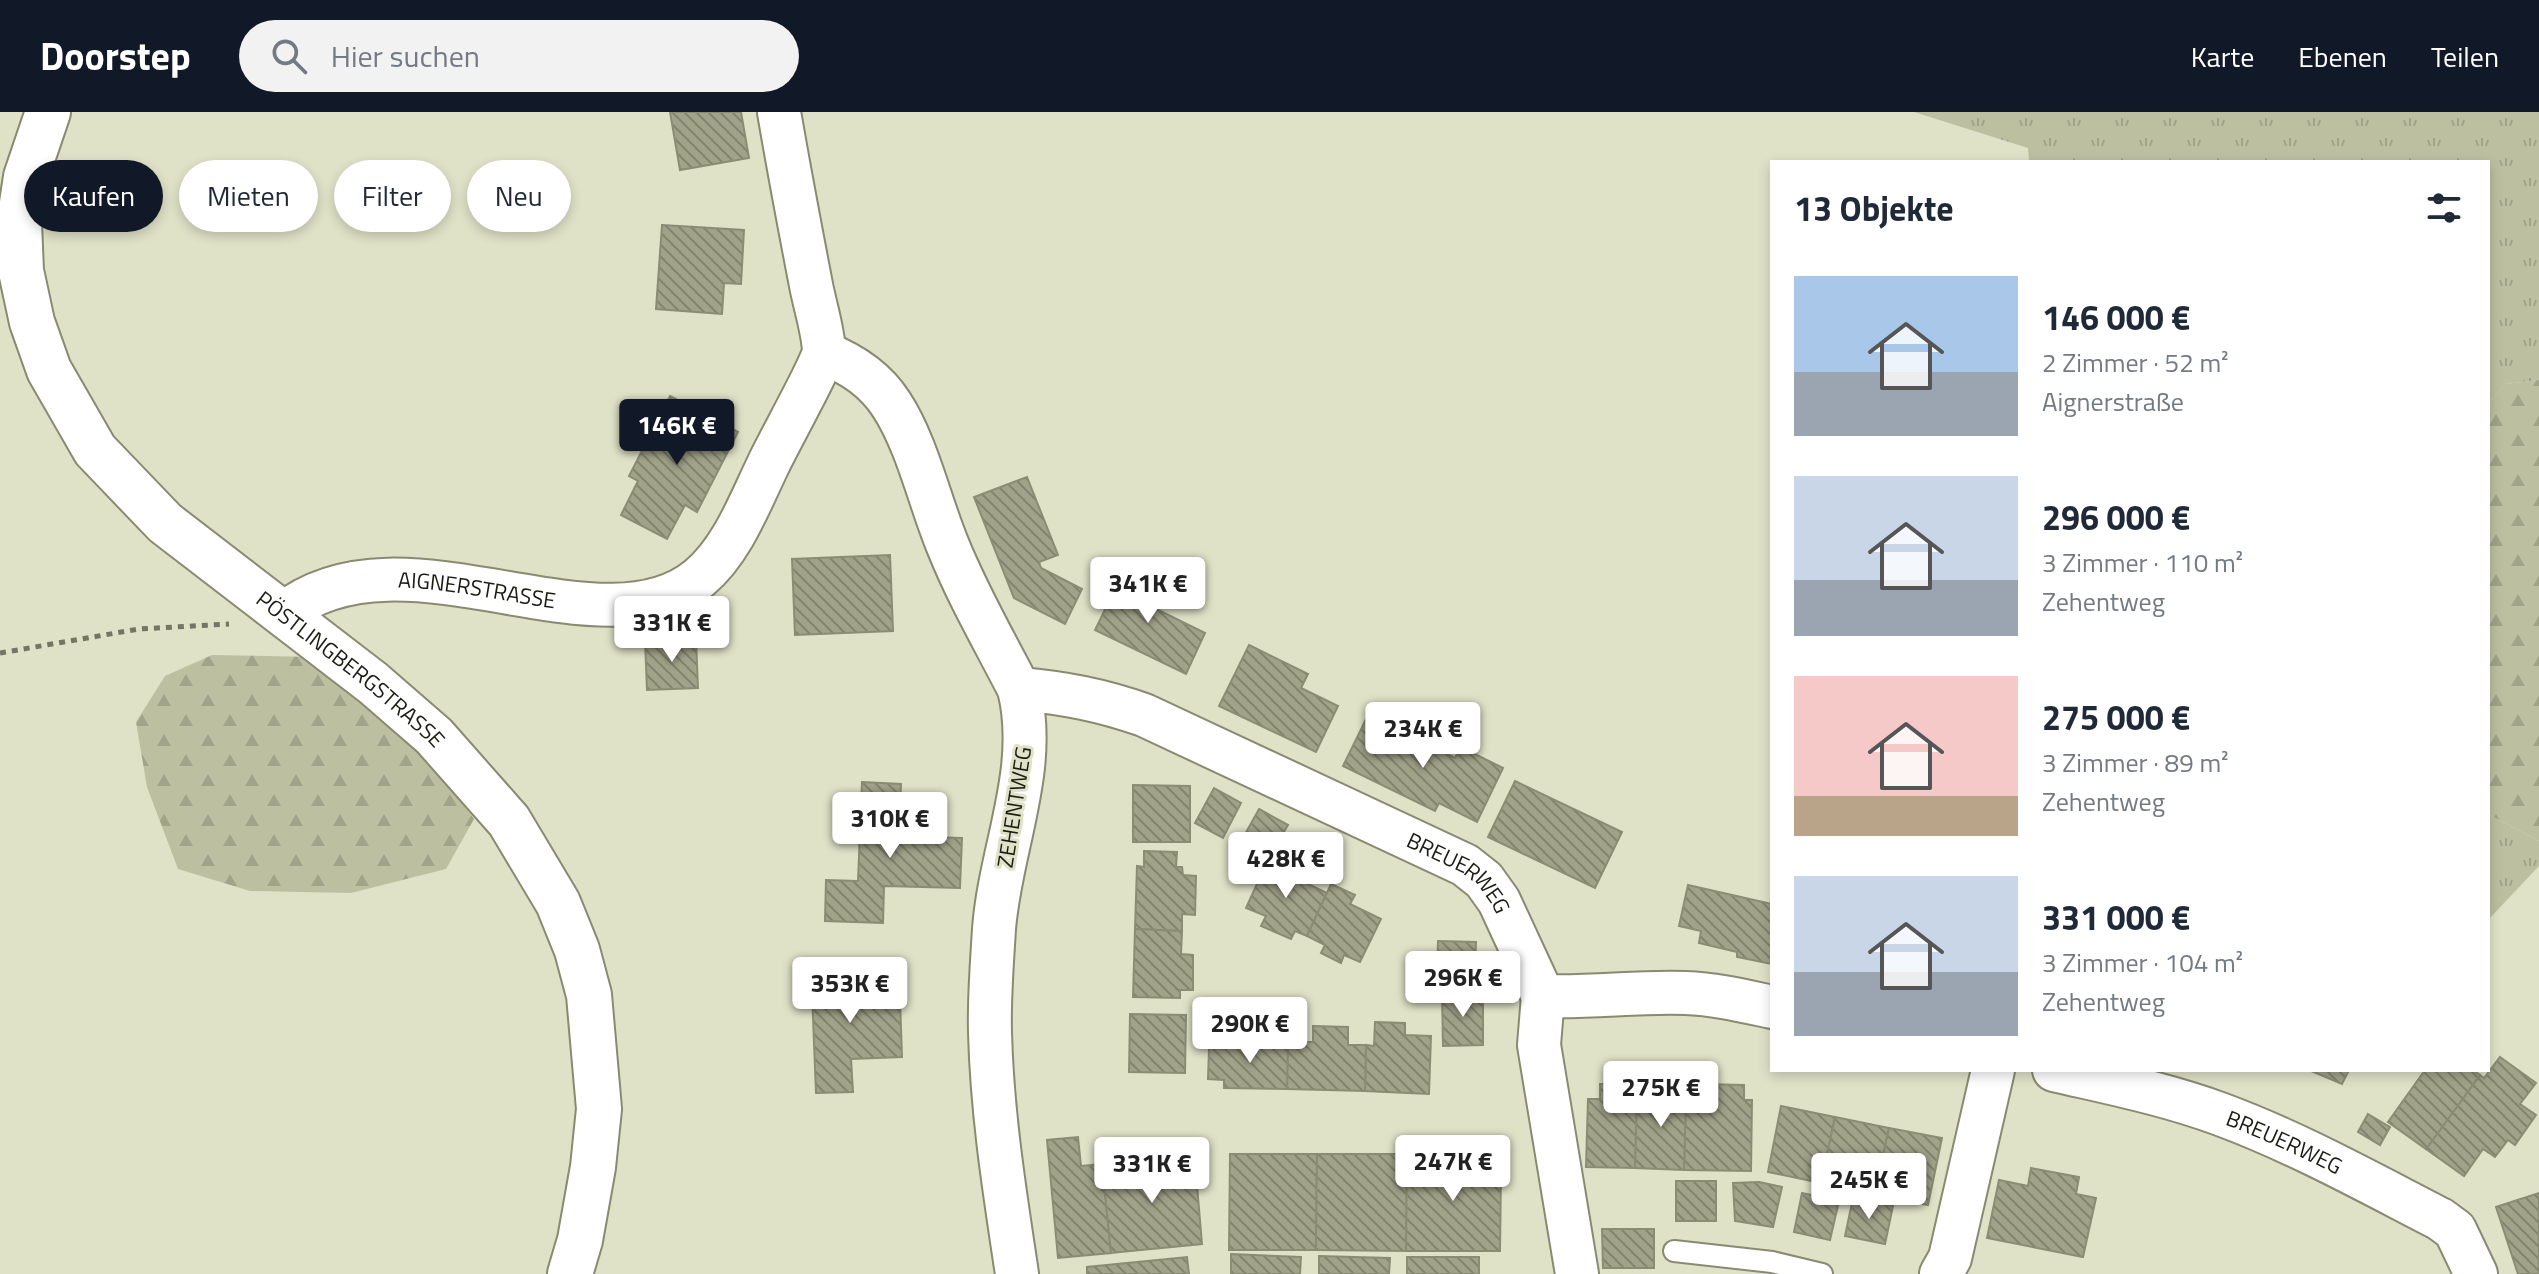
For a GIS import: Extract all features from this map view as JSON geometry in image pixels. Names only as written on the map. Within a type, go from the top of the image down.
[{"type":"main road","name":"PÖSTLINGBERGSTRASSE","points":[[48,112],[26,177],[19,223],[21,271],[32,322],[49,370],[95,450],[165,523],[373,683],[434,736],[509,821],[558,903],[577,950],[589,995],[599,1109],[593,1167],[580,1240],[570,1274]]},
{"type":"street","points":[[779,112],[824,353]]},
{"type":"street","name":"AIGNERSTRASSE","points":[[283,614],[302,599],[324,589],[397,579],[585,603],[647,601],[673,593],[699,578],[724,549],[824,353]]},
{"type":"street","name":"ZEHENTWEG","points":[[824,353],[846,362],[870,379],[891,403],[903,425],[964,584],[1019,689],[1025,711],[1022,783],[996,912],[990,1029],[997,1135],[1017,1274]]},
{"type":"street","name":"BREUERWEG","points":[[1019,689],[1102,700],[1144,715],[1465,865],[1484,880],[1499,901],[1543,996]]},
{"type":"street","points":[[1577,1274],[1539,1045],[1543,996],[1688,993],[1770,1007]]},
{"type":"street","points":[[1941,1274],[1950,1258],[1993,1072]]},
{"type":"street","name":"BREUERWEG","points":[[2063,1072],[2166,1096],[2222,1114],[2324,1160],[2440,1219],[2455,1230],[2476,1274]]},
{"type":"lane","points":[[1674,1251],[1772,1262],[1822,1274]]},
{"type":"path","points":[[0,653],[139,629],[268,622],[283,614]]},
{"type":"green space","points":[[1914,112],[2539,112],[2539,380],[2505,384],[2490,403],[2490,160],[2029,160],[2028,148]]},
{"type":"green space","points":[[2539,380],[2539,841],[2490,815],[2490,403],[2505,384]]},
{"type":"green space","points":[[212,655],[313,657],[415,740],[474,819],[446,869],[351,893],[250,891],[178,869],[147,787],[136,722],[165,676]]},
{"type":"green space","points":[[2490,815],[2539,841],[2539,866],[2490,918]]},
{"type":"building","points":[[670,112],[741,112],[749,158],[680,170]]},
{"type":"building","points":[[662,225],[744,230],[741,284],[724,283],[722,314],[656,309]]},
{"type":"building","points":[[670,396],[738,432],[697,512],[685,505],[667,539],[621,515],[638,481],[629,476]]},
{"type":"building","points":[[1027,477],[1058,555],[1039,562],[1041,568],[1082,589],[1065,624],[1014,598],[974,497]]},
{"type":"building","points":[[890,555],[893,631],[795,635],[792,559]]},
{"type":"building","points":[[1128,562],[1147,571],[1134,598],[1205,633],[1186,674],[1095,630]]},
{"type":"building","points":[[696,639],[698,688],[647,690],[645,641]]},
{"type":"building","points":[[1249,645],[1308,674],[1301,688],[1338,706],[1316,752],[1219,706]]},
{"type":"building","points":[[1368,715],[1455,758],[1461,747],[1503,768],[1477,822],[1439,803],[1435,811],[1343,766]]},
{"type":"building","points":[[1515,781],[1622,832],[1595,888],[1488,837]]},
{"type":"building","points":[[862,782],[901,784],[899,836],[962,838],[960,888],[884,886],[883,923],[825,921],[826,880],[858,881]]},
{"type":"building","points":[[1133,785],[1190,786],[1190,842],[1133,842]]},
{"type":"building","points":[[1214,788],[1241,803],[1223,838],[1195,823]]},
{"type":"building","points":[[1259,809],[1288,825],[1269,858],[1240,843]]},
{"type":"building","points":[[1144,851],[1177,852],[1176,867],[1182,867],[1183,875],[1196,876],[1195,915],[1182,914],[1182,931],[1135,929],[1137,866],[1144,867]]},
{"type":"building","points":[[1276,855],[1295,864],[1289,875],[1327,893],[1307,936],[1295,931],[1291,939],[1261,926],[1266,916],[1246,908],[1266,864],[1270,866]]},
{"type":"building","points":[[1331,884],[1355,895],[1350,904],[1381,919],[1360,962],[1344,955],[1341,963],[1321,953],[1325,945],[1307,936]]},
{"type":"building","points":[[1688,885],[1770,904],[1770,964],[1737,957],[1737,952],[1699,943],[1701,931],[1679,926]]},
{"type":"building","points":[[1135,929],[1182,931],[1181,954],[1193,955],[1193,990],[1180,990],[1180,998],[1133,997]]},
{"type":"building","points":[[1438,941],[1476,942],[1475,974],[1437,973]]},
{"type":"building","points":[[871,965],[873,999],[900,999],[902,1057],[851,1059],[853,1092],[816,1093],[811,968]]},
{"type":"building","points":[[1442,993],[1483,993],[1483,1045],[1443,1046]]},
{"type":"building","points":[[1130,1014],[1186,1015],[1185,1073],[1129,1072]]},
{"type":"building","points":[[1375,1022],[1405,1023],[1405,1035],[1431,1036],[1429,1094],[1365,1091],[1366,1045],[1374,1046]]},
{"type":"building","points":[[1313,1026],[1348,1027],[1348,1045],[1366,1045],[1365,1091],[1287,1089],[1288,1042],[1313,1042]]},
{"type":"building","points":[[1225,1041],[1288,1042],[1287,1089],[1224,1088],[1224,1080],[1208,1079],[1209,1048],[1225,1049]]},
{"type":"building","points":[[2500,1057],[2536,1083],[2520,1104],[2536,1115],[2515,1145],[2508,1140],[2495,1157],[2483,1149],[2464,1176],[2426,1149],[2480,1075],[2484,1078]]},
{"type":"building","points":[[2314,1072],[2348,1072],[2342,1084]]},
{"type":"building","points":[[2424,1072],[2476,1072],[2480,1075],[2426,1149],[2388,1122]]},
{"type":"building","points":[[1600,1084],[1625,1084],[1625,1098],[1637,1099],[1635,1168],[1586,1167],[1588,1099],[1600,1099]]},
{"type":"building","points":[[1703,1084],[1744,1085],[1744,1100],[1752,1100],[1751,1171],[1684,1170],[1686,1098],[1703,1098]]},
{"type":"building","points":[[1646,1085],[1676,1085],[1676,1098],[1686,1098],[1684,1170],[1635,1168],[1637,1099],[1645,1099]]},
{"type":"building","points":[[1781,1106],[1835,1117],[1821,1183],[1768,1172]]},
{"type":"building","points":[[2368,1114],[2390,1127],[2380,1145],[2358,1132]]},
{"type":"building","points":[[1835,1117],[1889,1128],[1875,1194],[1821,1183]]},
{"type":"building","points":[[1889,1128],[1942,1138],[1928,1205],[1875,1194]]},
{"type":"building","points":[[1078,1137],[1081,1166],[1102,1164],[1111,1253],[1058,1258],[1047,1140]]},
{"type":"building","points":[[1230,1154],[1317,1154],[1316,1250],[1229,1250]]},
{"type":"building","points":[[1317,1154],[1407,1154],[1406,1251],[1316,1250]]},
{"type":"building","points":[[1407,1154],[1492,1155],[1492,1172],[1501,1172],[1500,1251],[1406,1251]]},
{"type":"building","points":[[1185,1156],[1186,1174],[1196,1173],[1202,1244],[1111,1253],[1102,1164]]},
{"type":"building","points":[[2031,1168],[2079,1177],[2076,1194],[2096,1198],[2083,1257],[1987,1238],[1999,1180],[2028,1186]]},
{"type":"building","points":[[1676,1181],[1716,1181],[1716,1221],[1676,1221]]},
{"type":"building","points":[[1759,1182],[1782,1187],[1773,1227],[1735,1221],[1733,1183]]},
{"type":"building","points":[[1802,1193],[1839,1201],[1830,1240],[1794,1232]]},
{"type":"building","points":[[2539,1193],[2539,1274],[2518,1274],[2496,1207]]},
{"type":"building","points":[[1853,1198],[1893,1206],[1885,1244],[1845,1236]]},
{"type":"building","points":[[1602,1229],[1654,1229],[1654,1268],[1603,1268]]},
{"type":"building","points":[[1231,1254],[1301,1257],[1300,1274],[1231,1274]]},
{"type":"building","points":[[1319,1256],[1390,1258],[1389,1274],[1319,1274]]},
{"type":"building","points":[[1187,1257],[1189,1274],[1087,1274],[1087,1267]]},
{"type":"building","points":[[1407,1257],[1479,1257],[1479,1274],[1407,1274]]}]
